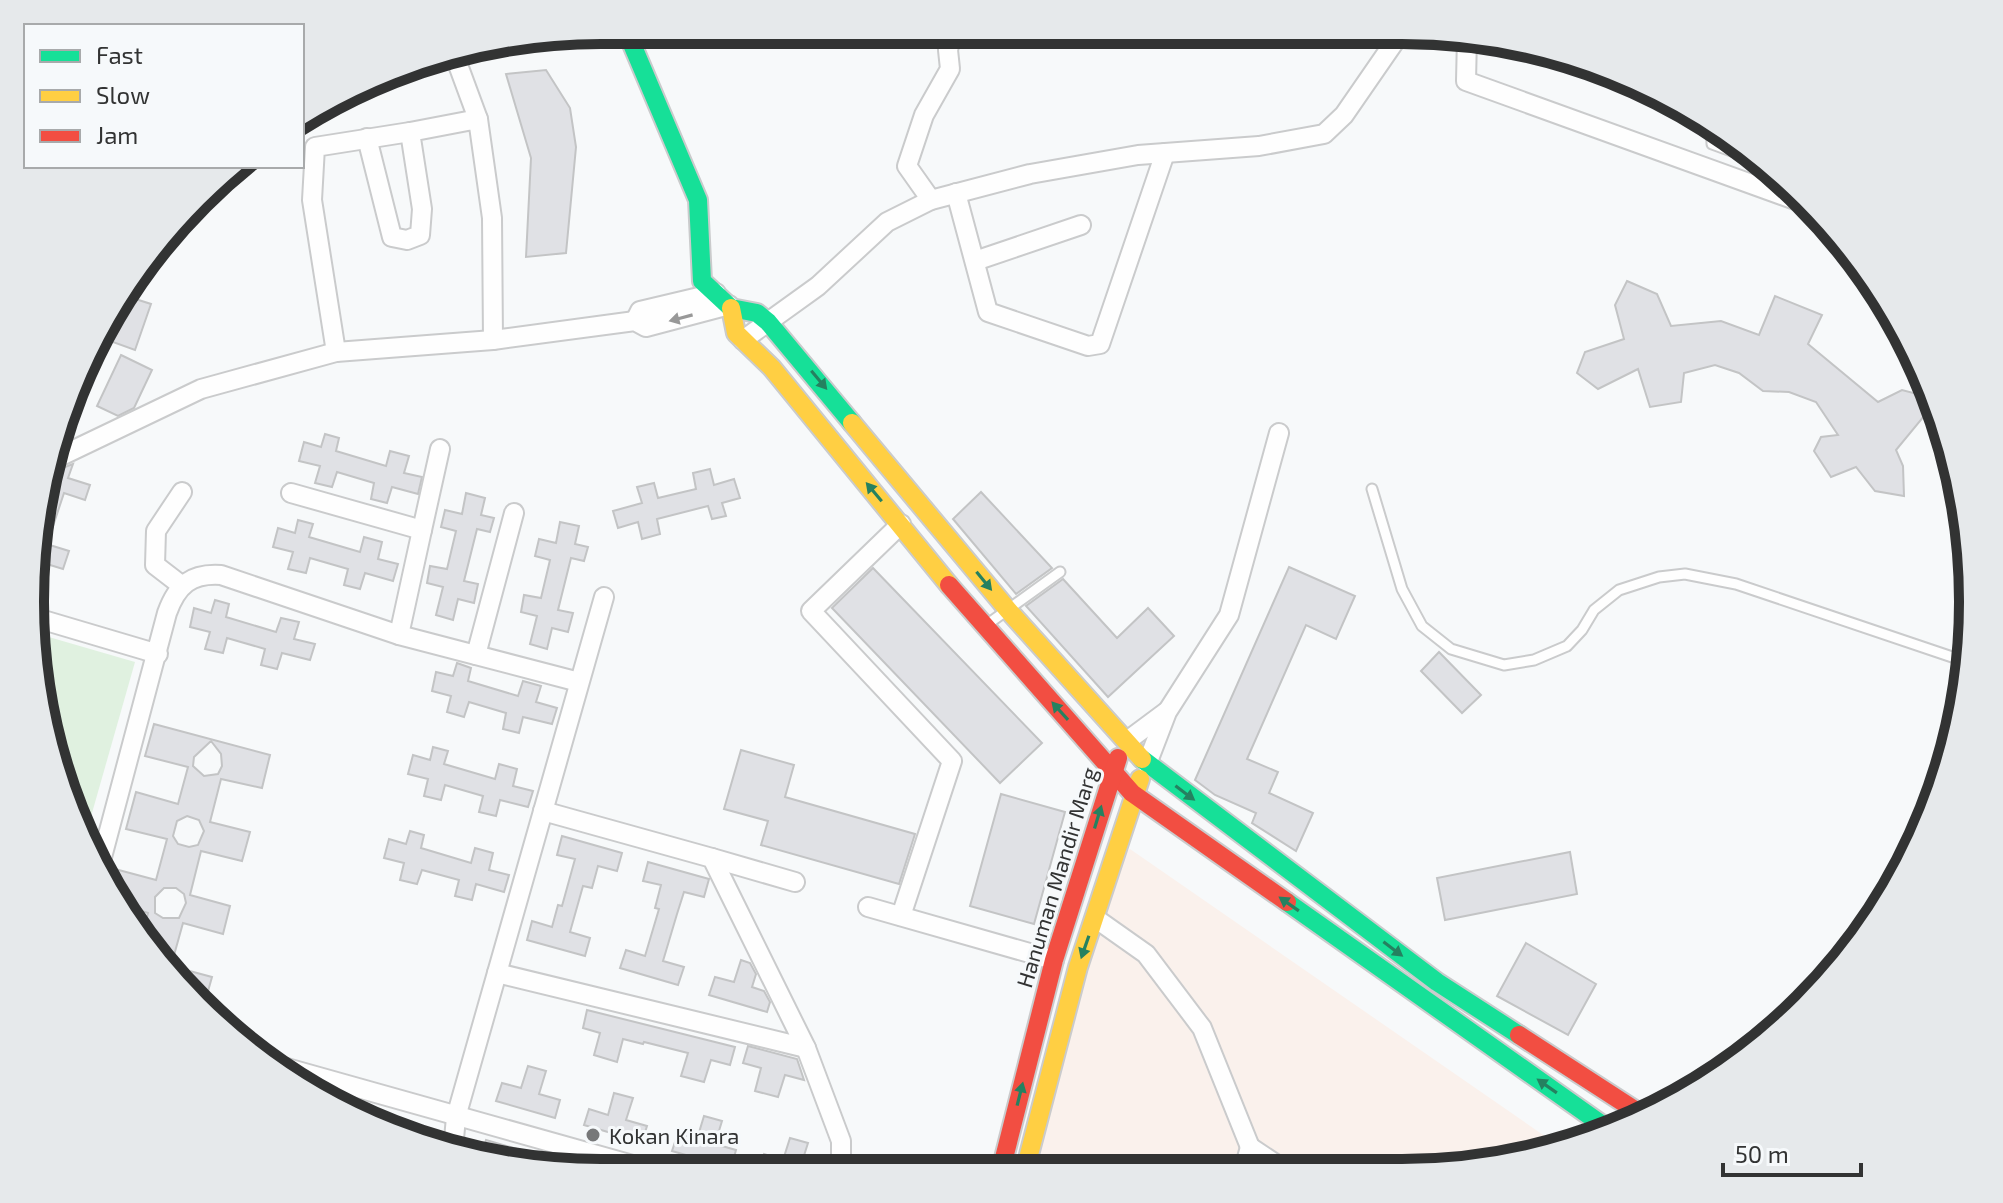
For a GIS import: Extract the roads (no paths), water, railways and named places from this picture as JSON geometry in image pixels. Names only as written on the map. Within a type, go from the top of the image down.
[{"type":"main road","points":[[632,44],[698,200],[702,281],[725,302],[757,313],[768,322],[1008,610],[1147,764],[1437,982],[1633,1109]]},
{"type":"main road","points":[[725,302],[736,333],[772,368],[984,627],[1132,793],[1599,1123]]},
{"type":"main road","name":"Hanuman Mandir Marg","points":[[1004,1159],[1054,960],[1113,769],[1127,741]]},
{"type":"main road","points":[[1028,1159],[1078,967],[1132,793],[1147,764]]},
{"type":"main road","points":[[1086,853],[1111,863]]},
{"type":"street","points":[[931,200],[907,166],[924,115],[950,69],[951,44]]},
{"type":"street","points":[[743,340],[818,286],[887,222],[931,200],[1030,174],[1165,153],[1259,146],[1324,134],[1344,115],[1393,44]]},
{"type":"street","points":[[1467,48],[1466,81],[1784,196]]},
{"type":"street","points":[[457,63],[478,119],[492,218],[493,340]]},
{"type":"street","points":[[336,352],[312,200],[315,147],[478,119]]},
{"type":"street","points":[[367,138],[384,218],[392,237],[407,240],[420,235],[422,209],[410,132]]},
{"type":"street","points":[[956,193],[988,312],[1088,346],[1100,344],[1165,153]]},
{"type":"street","points":[[975,261],[1081,225]]},
{"type":"street","points":[[64,455],[201,389],[336,352],[493,340],[635,321],[646,327],[725,302]]},
{"type":"street","points":[[1147,764],[1167,712],[1229,615],[1279,433]]},
{"type":"street","points":[[399,635],[440,449]]},
{"type":"street","points":[[181,585],[155,565],[156,531],[182,492]]},
{"type":"street","points":[[291,493],[422,530]]},
{"type":"street","points":[[476,655],[514,513]]},
{"type":"street","points":[[901,524],[811,611],[952,761],[901,916]]},
{"type":"street","points":[[103,852],[167,613],[181,585],[190,578],[221,575],[399,635],[579,682]]},
{"type":"street","points":[[454,1139],[456,1117],[604,597]]},
{"type":"street","points":[[45,620],[158,654]]},
{"type":"street","name":"Hanuman Mandir Marg","points":[[1127,741],[1167,712]]},
{"type":"street","points":[[543,811],[795,882]]},
{"type":"street","points":[[712,858],[806,1048],[841,1141],[841,1159]]},
{"type":"street","points":[[868,907],[1054,960]]},
{"type":"street","points":[[1095,918],[1146,954],[1202,1028],[1250,1147],[1268,1159]]},
{"type":"street","points":[[497,973],[806,1048]]},
{"type":"street","points":[[306,1074],[610,1159]]},
{"type":"street","points":[[1247,1159],[1250,1147]]},
{"type":"lane","points":[[1712,139],[1712,144],[1728,150]]},
{"type":"lane","points":[[1372,489],[1402,589],[1422,626],[1451,649],[1504,665],[1534,660],[1567,646],[1582,630],[1594,610],[1612,594],[1659,577],[1685,574],[1736,584],[1956,658]]},
{"type":"lane","points":[[984,627],[1060,572]]},
{"type":"place","name":"Kokan Kinara","points":[[593,1135]]}]
